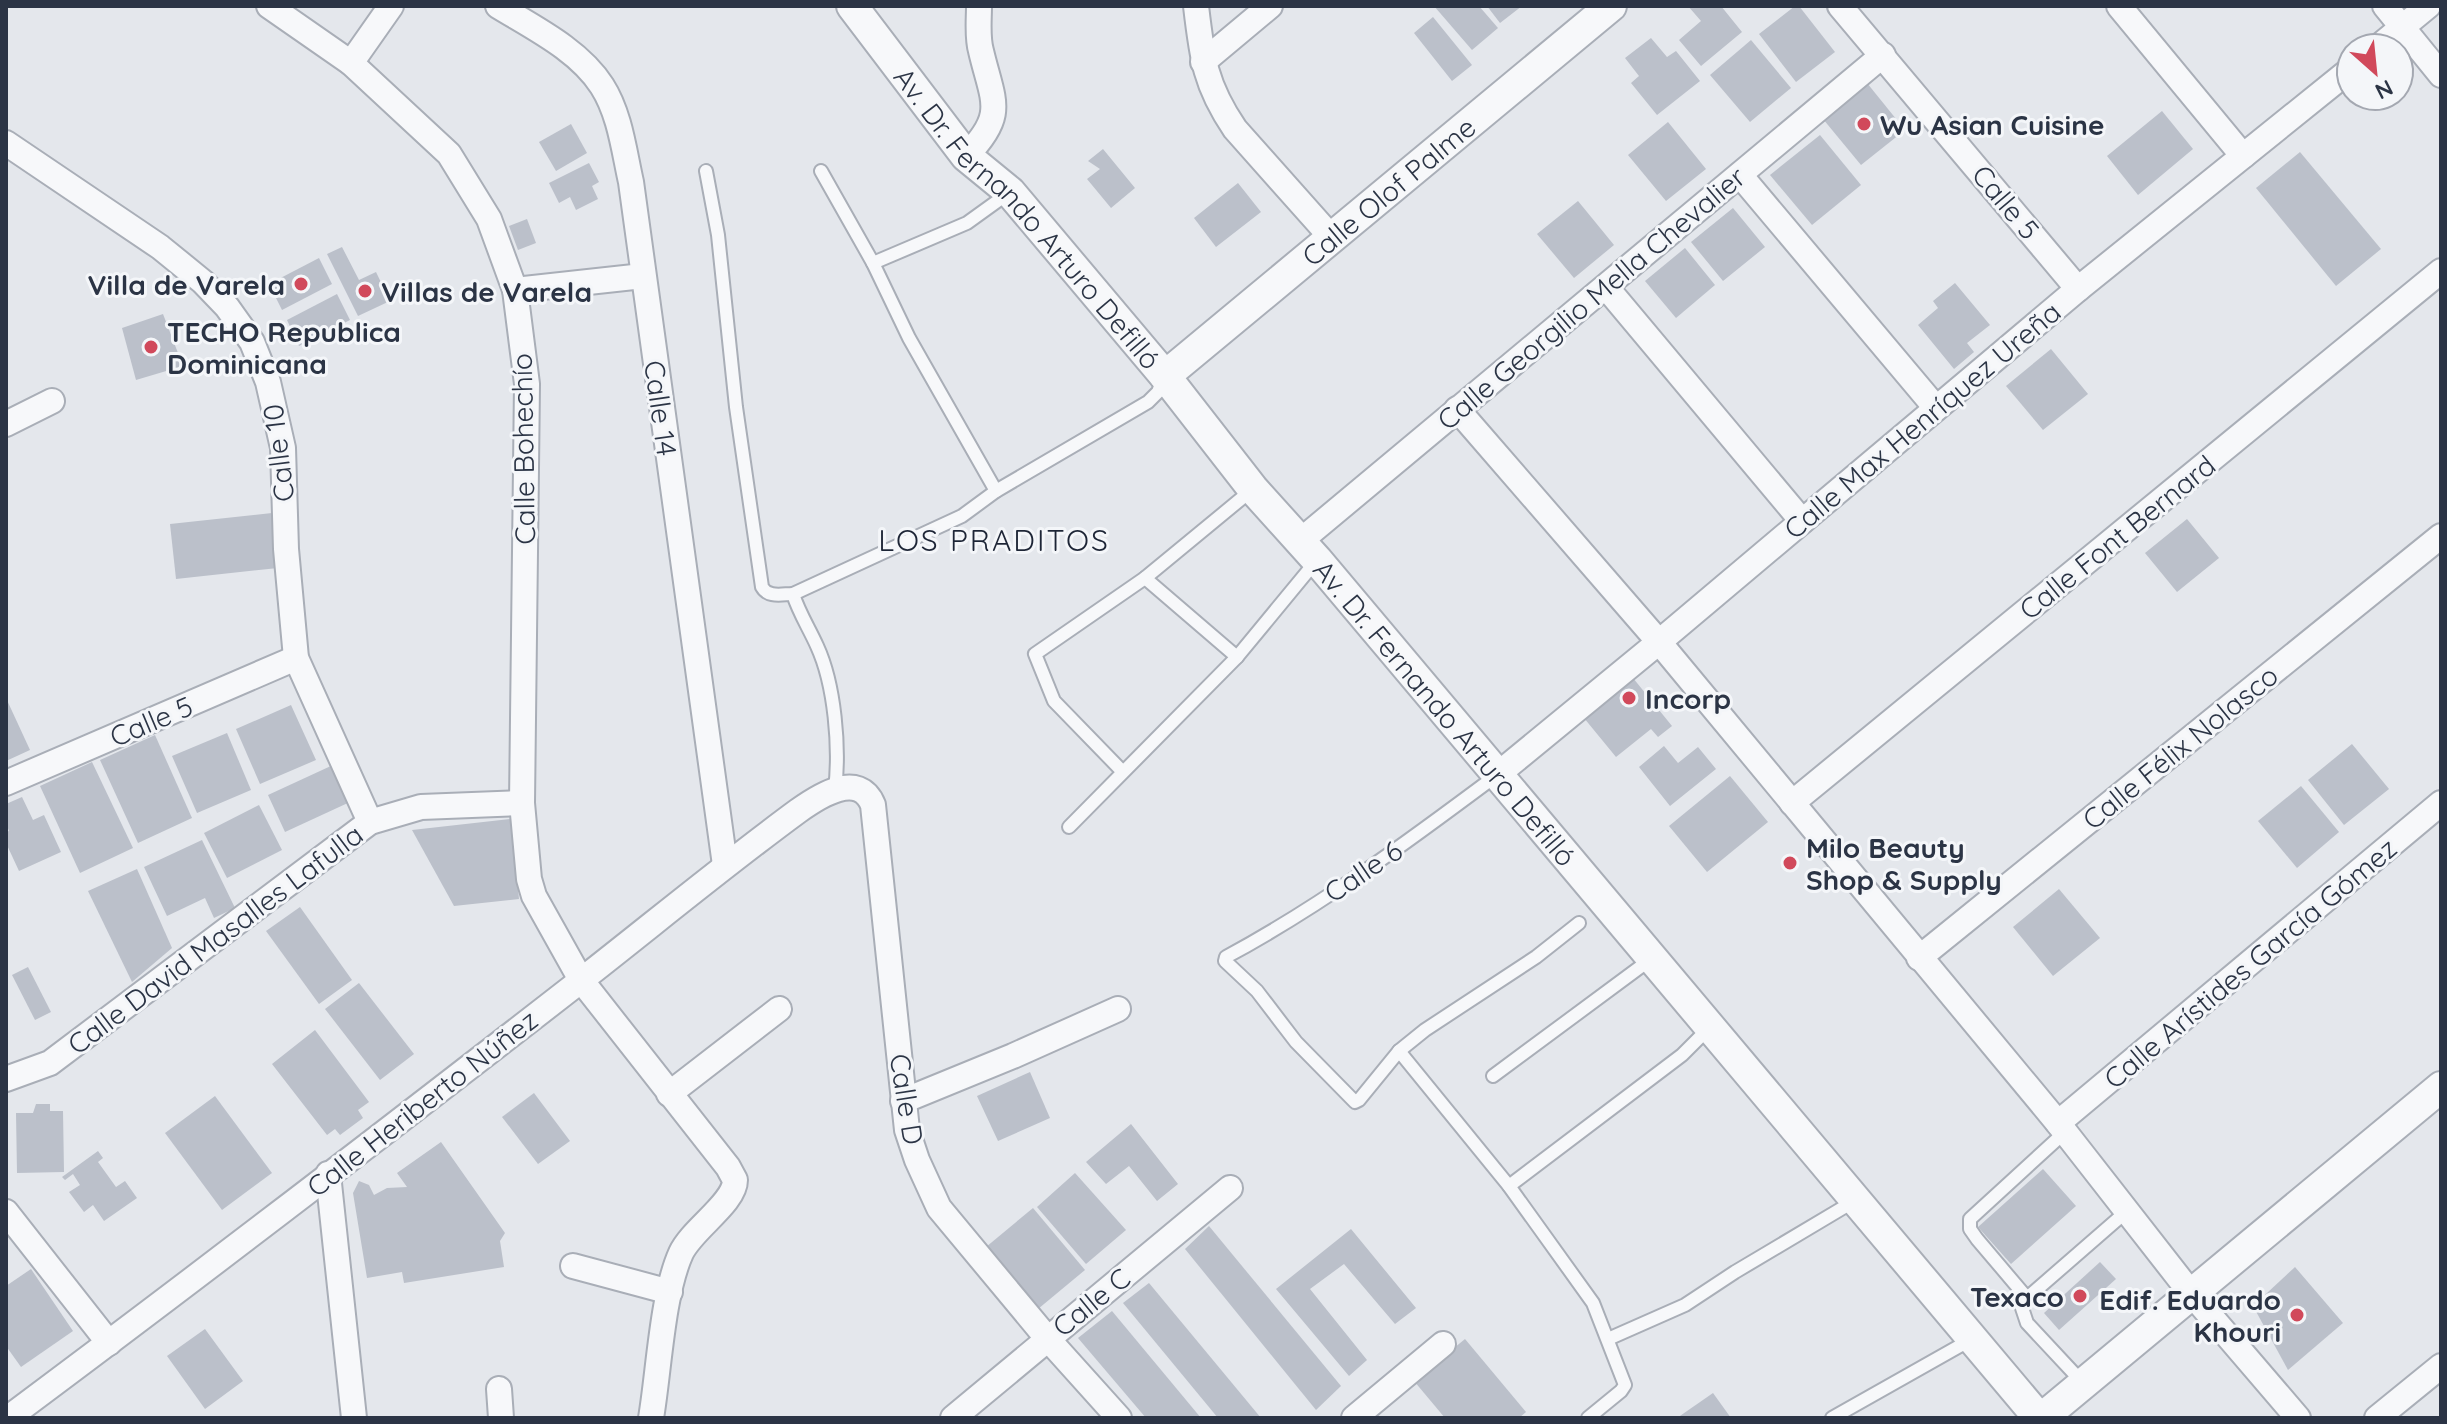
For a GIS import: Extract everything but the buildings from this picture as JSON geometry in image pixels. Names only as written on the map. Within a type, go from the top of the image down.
[{"type":"street","name":"Calle Bohechío","points":[[269,6],[351,63],[449,154],[489,219],[515,290],[527,384],[522,803],[529,879],[534,896],[581,980],[728,1167],[735,1186],[731,1195],[687,1243],[679,1258],[670,1292]]},
{"type":"street","points":[[351,63],[391,6]]},
{"type":"street","name":"Calle 14","points":[[498,6],[552,39],[602,85],[613,109],[625,152],[725,865]]},
{"type":"street","name":"Av. Dr. Fernando Arturo Defilló","points":[[852,6],[966,156],[1010,192],[1165,376],[1253,489],[2040,1418]]},
{"type":"street","points":[[966,156],[987,135],[994,115],[991,87],[979,47],[979,6]]},
{"type":"street","points":[[1196,6],[1203,62],[1212,91],[1235,129],[1332,238]]},
{"type":"street","points":[[1203,62],[1270,6]]},
{"type":"street","name":"Calle Olof Palme","points":[[1165,376],[1611,6]]},
{"type":"street","name":"Calle 5","points":[[1840,6],[2078,289]]},
{"type":"street","points":[[2119,6],[2243,156]]},
{"type":"street","points":[[2385,6],[2441,75]]},
{"type":"street","points":[[2397,32],[2428,6]]},
{"type":"street","name":"Calle Georgilio Mella Chevalier","points":[[1308,551],[1457,409],[1883,55]]},
{"type":"street","name":"Calle Max Henríquez Ureña","points":[[1497,775],[2078,289],[2335,82]]},
{"type":"street","name":"Calle 10","points":[[6,143],[160,247],[219,299],[252,342],[268,382],[283,448],[286,549],[296,658],[370,822]]},
{"type":"street","points":[[1740,175],[1936,408]]},
{"type":"street","name":"Calle Font Bernard","points":[[1792,803],[2441,271]]},
{"type":"street","points":[[515,290],[643,276]]},
{"type":"street","points":[[1606,287],[1802,521]]},
{"type":"street","points":[[6,424],[52,401]]},
{"type":"street","points":[[1457,409],[1659,642],[2062,1128],[2190,1292],[2298,1418]]},
{"type":"street","name":"Calle Félix Nolasco","points":[[1919,958],[2441,536]]},
{"type":"street","name":"Calle 5","points":[[6,783],[296,658]]},
{"type":"street","name":"Calle D","points":[[835,790],[852,787],[863,790],[873,805],[903,1101],[907,1130],[917,1160],[939,1208],[1047,1338],[1119,1418]]},
{"type":"street","name":"Calle Heriberto Núñez","points":[[8,1418],[581,980],[725,865],[813,800],[835,790]]},
{"type":"street","name":"Calle David Masalles Lafulla","points":[[6,1079],[50,1063],[370,822],[421,807],[522,803]]},
{"type":"street","name":"Calle Arístides García Gómez","points":[[2062,1128],[2441,803]]},
{"type":"street","points":[[669,1094],[779,1009]]},
{"type":"street","points":[[903,1101],[1118,1009]]},
{"type":"street","points":[[2040,1418],[2441,1087]]},
{"type":"street","points":[[328,1174],[354,1418]]},
{"type":"street","name":"Calle C","points":[[953,1418],[1230,1188]]},
{"type":"street","points":[[6,1212],[109,1343]]},
{"type":"street","points":[[573,1266],[670,1292],[651,1418]]},
{"type":"street","points":[[1354,1418],[1443,1344]]},
{"type":"street","points":[[2377,1418],[2441,1366]]},
{"type":"street","points":[[499,1389],[501,1418]]},
{"type":"lane","points":[[706,171],[718,235],[736,407],[762,587],[770,595],[793,594],[962,516],[996,491],[1148,402],[1158,392],[1165,376]]},
{"type":"lane","points":[[821,171],[873,263],[909,338],[996,491]]},
{"type":"lane","points":[[873,263],[967,223],[1010,192]]},
{"type":"lane","points":[[1122,771],[1054,701],[1035,654],[1145,578],[1253,489]]},
{"type":"lane","points":[[1069,827],[1237,657],[1308,551]]},
{"type":"lane","points":[[1145,578],[1237,657]]},
{"type":"lane","points":[[793,594],[817,646],[825,672],[839,759],[835,790]]},
{"type":"lane","name":"Calle 6","points":[[1399,1051],[1355,1102],[1296,1042],[1257,991],[1224,959],[1361,873],[1497,775]]},
{"type":"lane","points":[[1579,923],[1399,1051],[1509,1186],[1593,1303],[1625,1385],[1588,1418]]},
{"type":"lane","points":[[1493,1076],[1652,959]]},
{"type":"lane","points":[[1509,1186],[1670,1065],[1709,1028]]},
{"type":"lane","points":[[2027,1298],[1977,1239],[1970,1229],[1970,1219],[2062,1128]]},
{"type":"lane","points":[[1608,1339],[1685,1305],[1856,1200]]},
{"type":"lane","points":[[2083,1383],[2027,1323],[2022,1308],[2027,1298],[2127,1211]]},
{"type":"lane","points":[[1832,1418],[1972,1339]]},
{"type":"place","name":"Wu Asian Cuisine","points":[[1864,124]]},
{"type":"place","name":"Villa de Varela","points":[[301,284]]},
{"type":"place","name":"Villas de Varela","points":[[365,291]]},
{"type":"place","name":"TECHO Republica Dominicana","points":[[151,347]]},
{"type":"place","name":"Incorp","points":[[1629,698]]},
{"type":"place","name":"Milo Beauty Shop & Supply","points":[[1790,863]]},
{"type":"place","name":"Texaco","points":[[2080,1296]]},
{"type":"place","name":"Edif. Eduardo Khouri","points":[[2297,1315]]},
{"type":"district","name":"LOS PRADITOS","points":[[994,540]]}]
